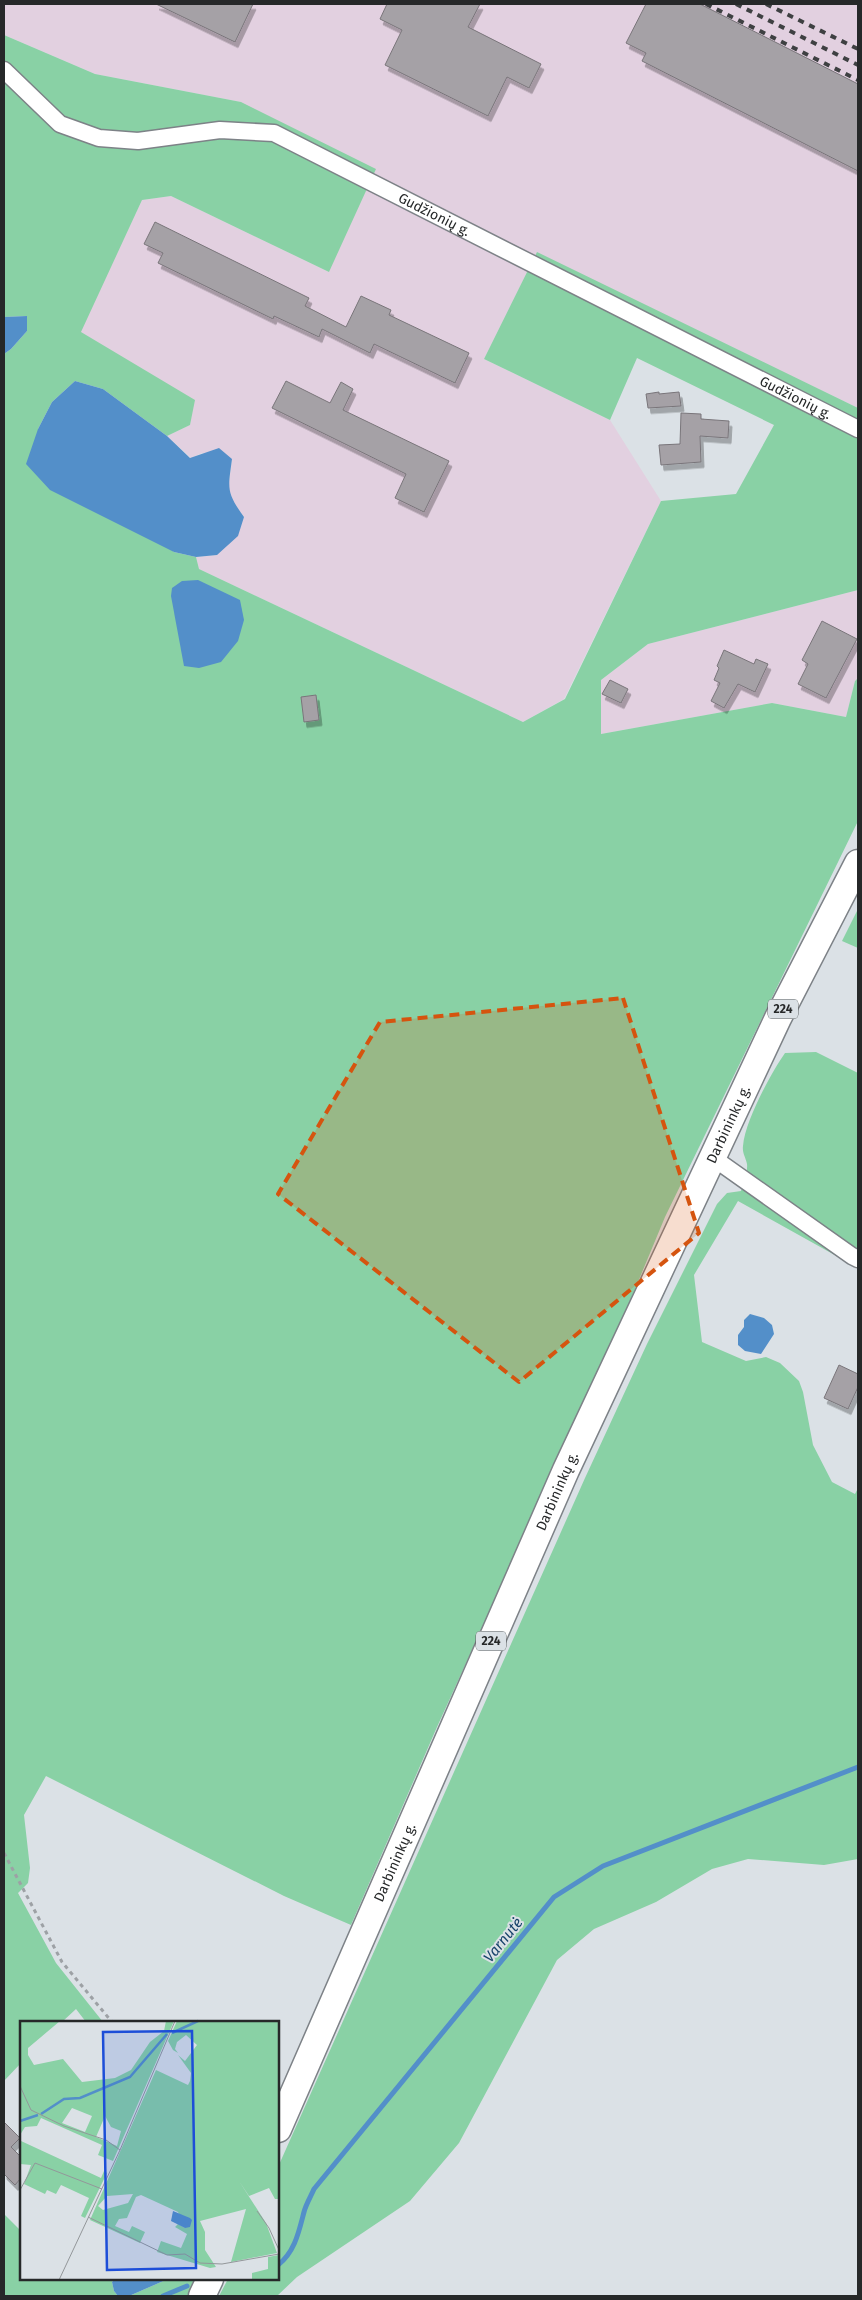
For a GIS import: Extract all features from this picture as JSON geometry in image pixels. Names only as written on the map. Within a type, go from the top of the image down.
[{"type":"main road","name":"Darbininkų g.","points":[[279,2127],[566,1470],[778,1018],[858,863]]},
{"type":"main road","points":[[202,2296],[210,2280]]},
{"type":"street","name":"Gudžionių g.","points":[[4,70],[60,124],[99,138],[138,141],[220,130],[274,133],[858,429]]},
{"type":"street","points":[[712,1157],[858,1259]]},
{"type":"path","points":[[4,1853],[62,1962],[111,2021]]},
{"type":"highlighted area","points":[[623,998],[699,1233],[519,1382],[278,1194],[380,1022]]},
{"type":"shaded area","points":[[4,4],[858,4],[858,408],[537,253],[484,359],[610,420],[661,501],[564,699],[523,722],[199,569],[196,557],[217,555],[244,517],[232,500],[228,489],[232,459],[202,453],[191,458],[167,436],[190,425],[194,400],[80,332],[142,200],[171,196],[329,272],[241,102],[95,74],[4,35]]},
{"type":"shaded area","points":[[858,590],[858,678],[855,681],[846,717],[772,703],[601,734],[601,680],[648,644]]},
{"type":"green space","points":[[4,35],[95,74],[241,102],[376,169],[329,272],[171,196],[142,200],[81,332],[195,400],[190,425],[167,436],[103,389],[75,381],[52,402],[38,429],[174,552],[196,557],[199,569],[523,722],[565,699],[661,501],[736,494],[774,425],[637,358],[610,420],[484,359],[537,252],[858,408],[858,590],[648,644],[601,680],[601,734],[772,703],[846,717],[855,681],[858,678],[858,821],[665,1217],[623,1318],[437,1727],[351,1925],[284,1896],[46,1776],[24,1815],[30,1868],[28,1883],[18,1893],[56,1963],[102,2021],[85,2021],[76,2009],[63,2021],[20,2021],[20,2064],[4,2081],[4,354],[27,331],[27,316],[4,317]]},
{"type":"green space","points":[[858,909],[858,948],[842,941]]},
{"type":"green space","points":[[816,1052],[858,1073],[858,1268],[738,1201],[694,1275],[702,1342],[746,1361],[766,1357],[780,1363],[799,1381],[803,1392],[813,1445],[832,1482],[855,1494],[858,1488],[858,1859],[824,1865],[748,1859],[712,1869],[656,1902],[594,1929],[557,1960],[459,2143],[410,2201],[297,2277],[277,2296],[219,2296],[227,2280],[279,2280],[279,2165],[585,1478],[647,1344],[717,1204],[727,1193],[741,1191],[747,1167],[743,1149],[748,1124],[773,1072],[785,1053]]},
{"type":"green space","points":[[4,2214],[20,2230],[20,2280],[114,2280],[112,2282],[114,2291],[118,2296],[4,2296]]},
{"type":"green space","points":[[166,2280],[197,2280],[189,2296],[129,2296]]},
{"type":"water","points":[[27,316],[27,331],[4,354],[4,317]]},
{"type":"water","points":[[75,381],[103,389],[167,436],[190,458],[219,448],[232,459],[229,484],[231,496],[244,517],[238,536],[217,555],[196,557],[174,552],[50,490],[26,464],[38,429],[52,402]]},
{"type":"water","points":[[198,580],[240,600],[244,620],[238,641],[221,662],[199,668],[184,666],[171,596],[172,588],[182,581]]},
{"type":"water","points":[[750,1314],[764,1318],[772,1325],[774,1334],[761,1354],[745,1351],[738,1345],[738,1335],[744,1327],[744,1320]]},
{"type":"water","points":[[114,2280],[166,2280],[129,2296],[118,2296],[114,2291],[112,2282]]},
{"type":"building","points":[[156,4],[253,4],[235,42]]},
{"type":"building","points":[[387,4],[480,4],[468,27],[541,64],[529,88],[507,77],[488,116],[385,65],[402,30],[380,19]]},
{"type":"building","points":[[646,4],[700,4],[858,84],[858,171],[642,61],[646,53],[626,43]]},
{"type":"building","points":[[155,222],[309,298],[305,306],[346,327],[361,296],[391,310],[389,315],[469,353],[455,383],[374,344],[370,353],[322,329],[319,337],[274,316],[273,319],[158,263],[163,253],[144,244]]},
{"type":"building","points":[[286,381],[330,403],[341,382],[353,389],[343,410],[449,461],[424,512],[395,498],[406,474],[272,408]]},
{"type":"building","points":[[659,392],[659,394],[679,392],[681,406],[648,408],[646,394]]},
{"type":"building","points":[[681,413],[701,414],[701,419],[729,421],[728,438],[700,436],[701,462],[661,465],[659,445],[680,444]]},
{"type":"building","points":[[822,621],[857,639],[826,698],[798,684],[808,664],[802,660]]},
{"type":"building","points":[[724,650],[754,664],[756,659],[768,664],[755,692],[738,684],[724,708],[711,701],[720,683],[714,680],[719,668],[717,666]]},
{"type":"building","points":[[610,680],[628,689],[621,703],[602,694]]},
{"type":"building","points":[[316,695],[319,720],[304,722],[301,697]]},
{"type":"building","points":[[839,1365],[858,1374],[858,1387],[848,1409],[824,1398]]},
{"type":"building","points":[[4,2122],[20,2138],[11,2147],[20,2156],[20,2179],[15,2185],[4,2174]]},
{"type":"waterway","name":"Varnutė","points":[[279,2264],[292,2248],[314,2189],[554,1897],[603,1866],[858,1767]]},
{"type":"waterway","points":[[163,2296],[187,2286]]},
{"type":"railway","points":[[706,4],[858,80]]},
{"type":"railway","points":[[736,4],[858,65]]},
{"type":"railway","points":[[766,4],[858,49]]}]
